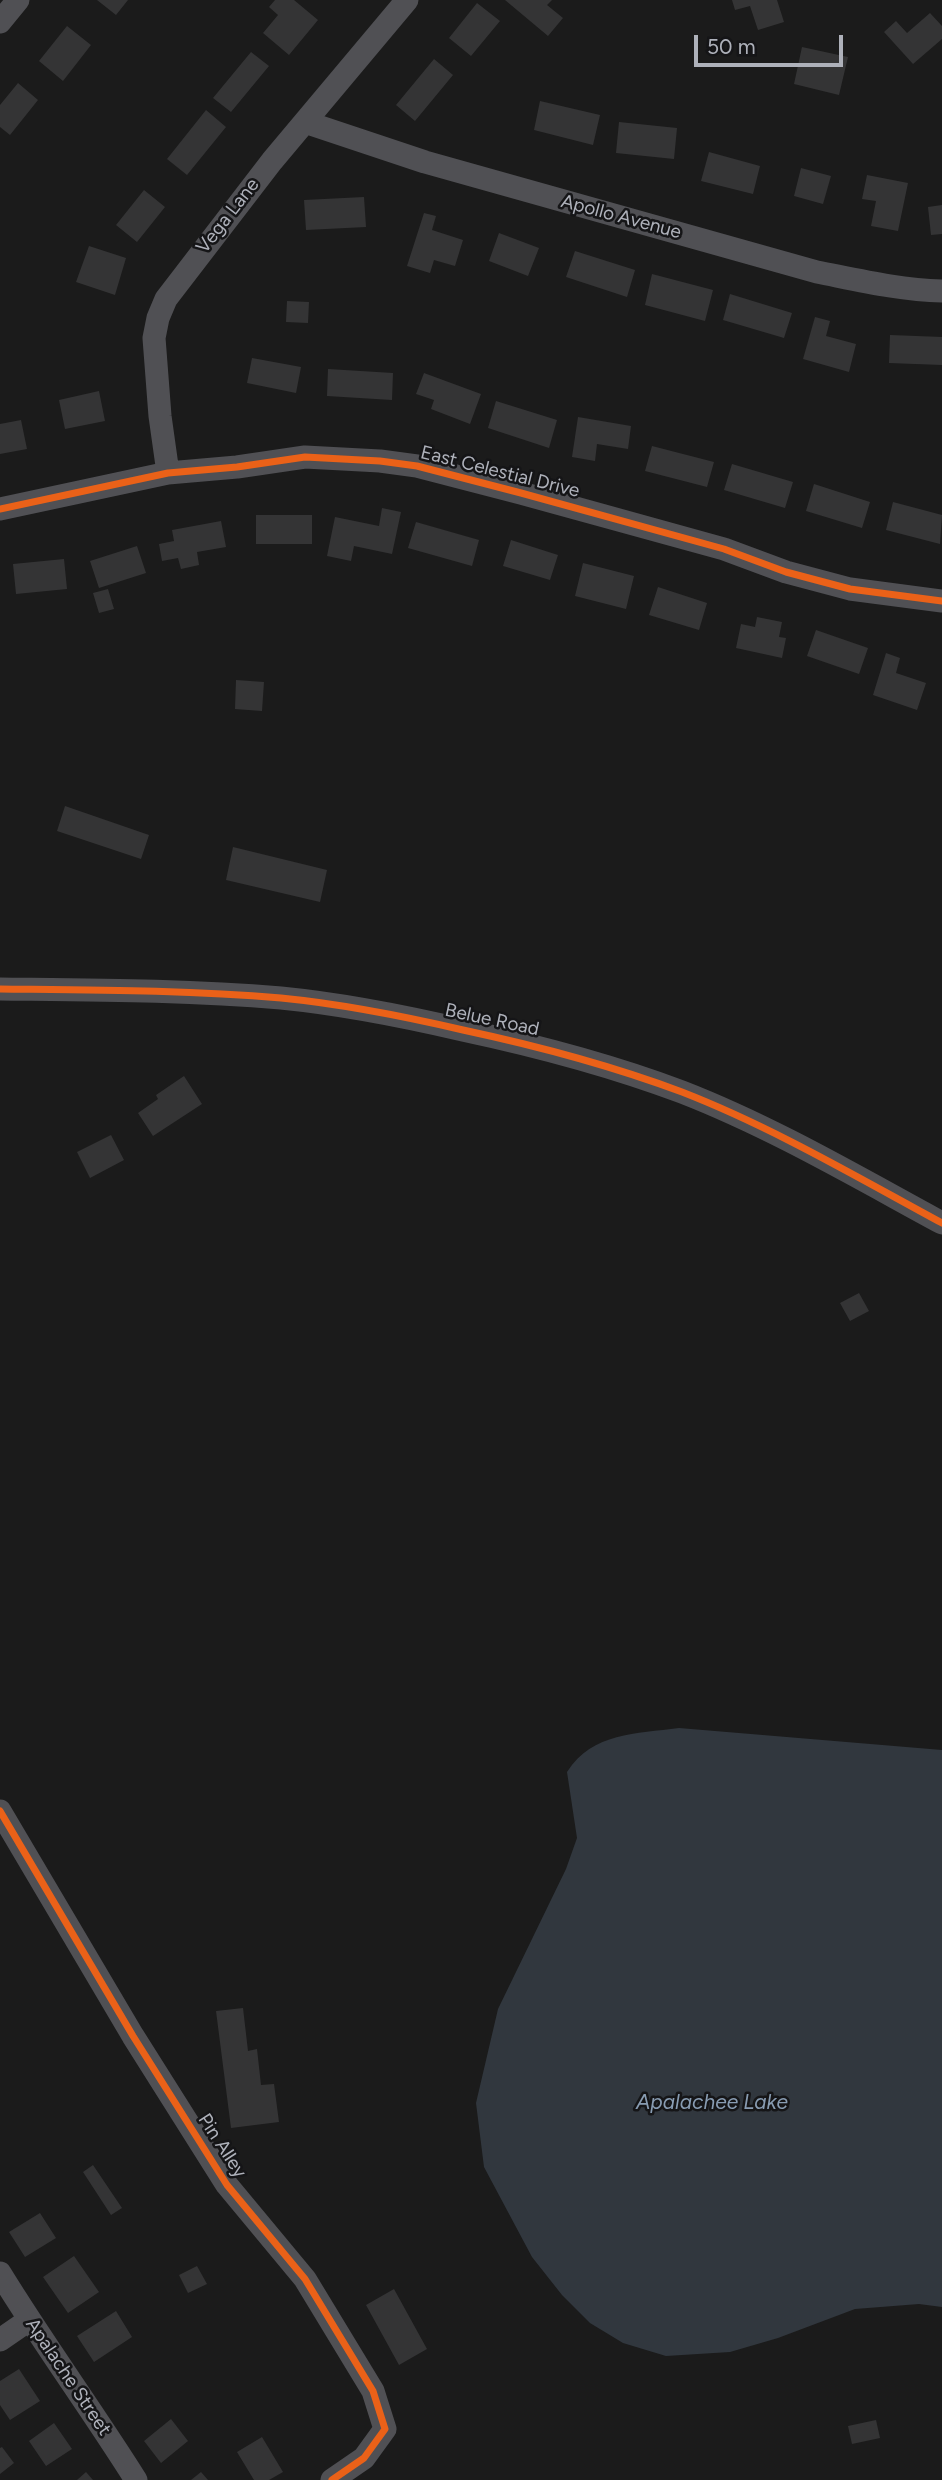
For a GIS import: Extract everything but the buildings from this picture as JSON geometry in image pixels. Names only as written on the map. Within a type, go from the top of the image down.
[{"type":"street","points":[[0,22],[18,0]]},
{"type":"street","name":"Vega Lane","points":[[168,473],[154,338],[166,299],[208,241],[407,0]]},
{"type":"street","name":"Apollo Avenue","points":[[305,122],[425,162],[803,268],[869,283],[942,291]]},
{"type":"street","name":"East Celestial Drive","points":[[0,509],[168,473],[305,457],[342,457],[417,466],[724,549],[786,572],[850,589],[942,601]]},
{"type":"street","name":"Belue Road","points":[[0,989],[191,992],[314,1002],[383,1012],[555,1050],[670,1088],[745,1119],[942,1223]]},
{"type":"street","name":"Pin Alley","points":[[0,1811],[132,2036],[220,2173],[305,2278],[373,2391],[385,2429],[364,2458],[332,2480]]},
{"type":"street","name":"Apalache Street","points":[[0,2273],[136,2480]]},
{"type":"street","points":[[0,2340],[29,2320]]},
{"type":"water","name":"Apalachee Lake","points":[[679,1728],[942,1750],[942,2307],[919,2304],[855,2309],[778,2338],[730,2352],[666,2356],[623,2343],[590,2323],[562,2295],[532,2257],[484,2167],[476,2103],[498,2009],[566,1869],[577,1838],[567,1772],[589,1749],[603,1742],[632,1734]]},
{"type":"cycle path","points":[[0,509],[168,473],[305,457],[380,461],[417,466],[521,493],[724,549],[786,572],[850,589],[942,601]]},
{"type":"cycle path","points":[[0,989],[176,992],[281,998],[372,1011],[519,1043],[628,1073],[716,1106],[814,1153],[942,1223]]},
{"type":"cycle path","points":[[0,1811],[133,2036],[227,2185],[305,2279],[373,2391],[385,2429],[364,2458],[332,2480]]}]
